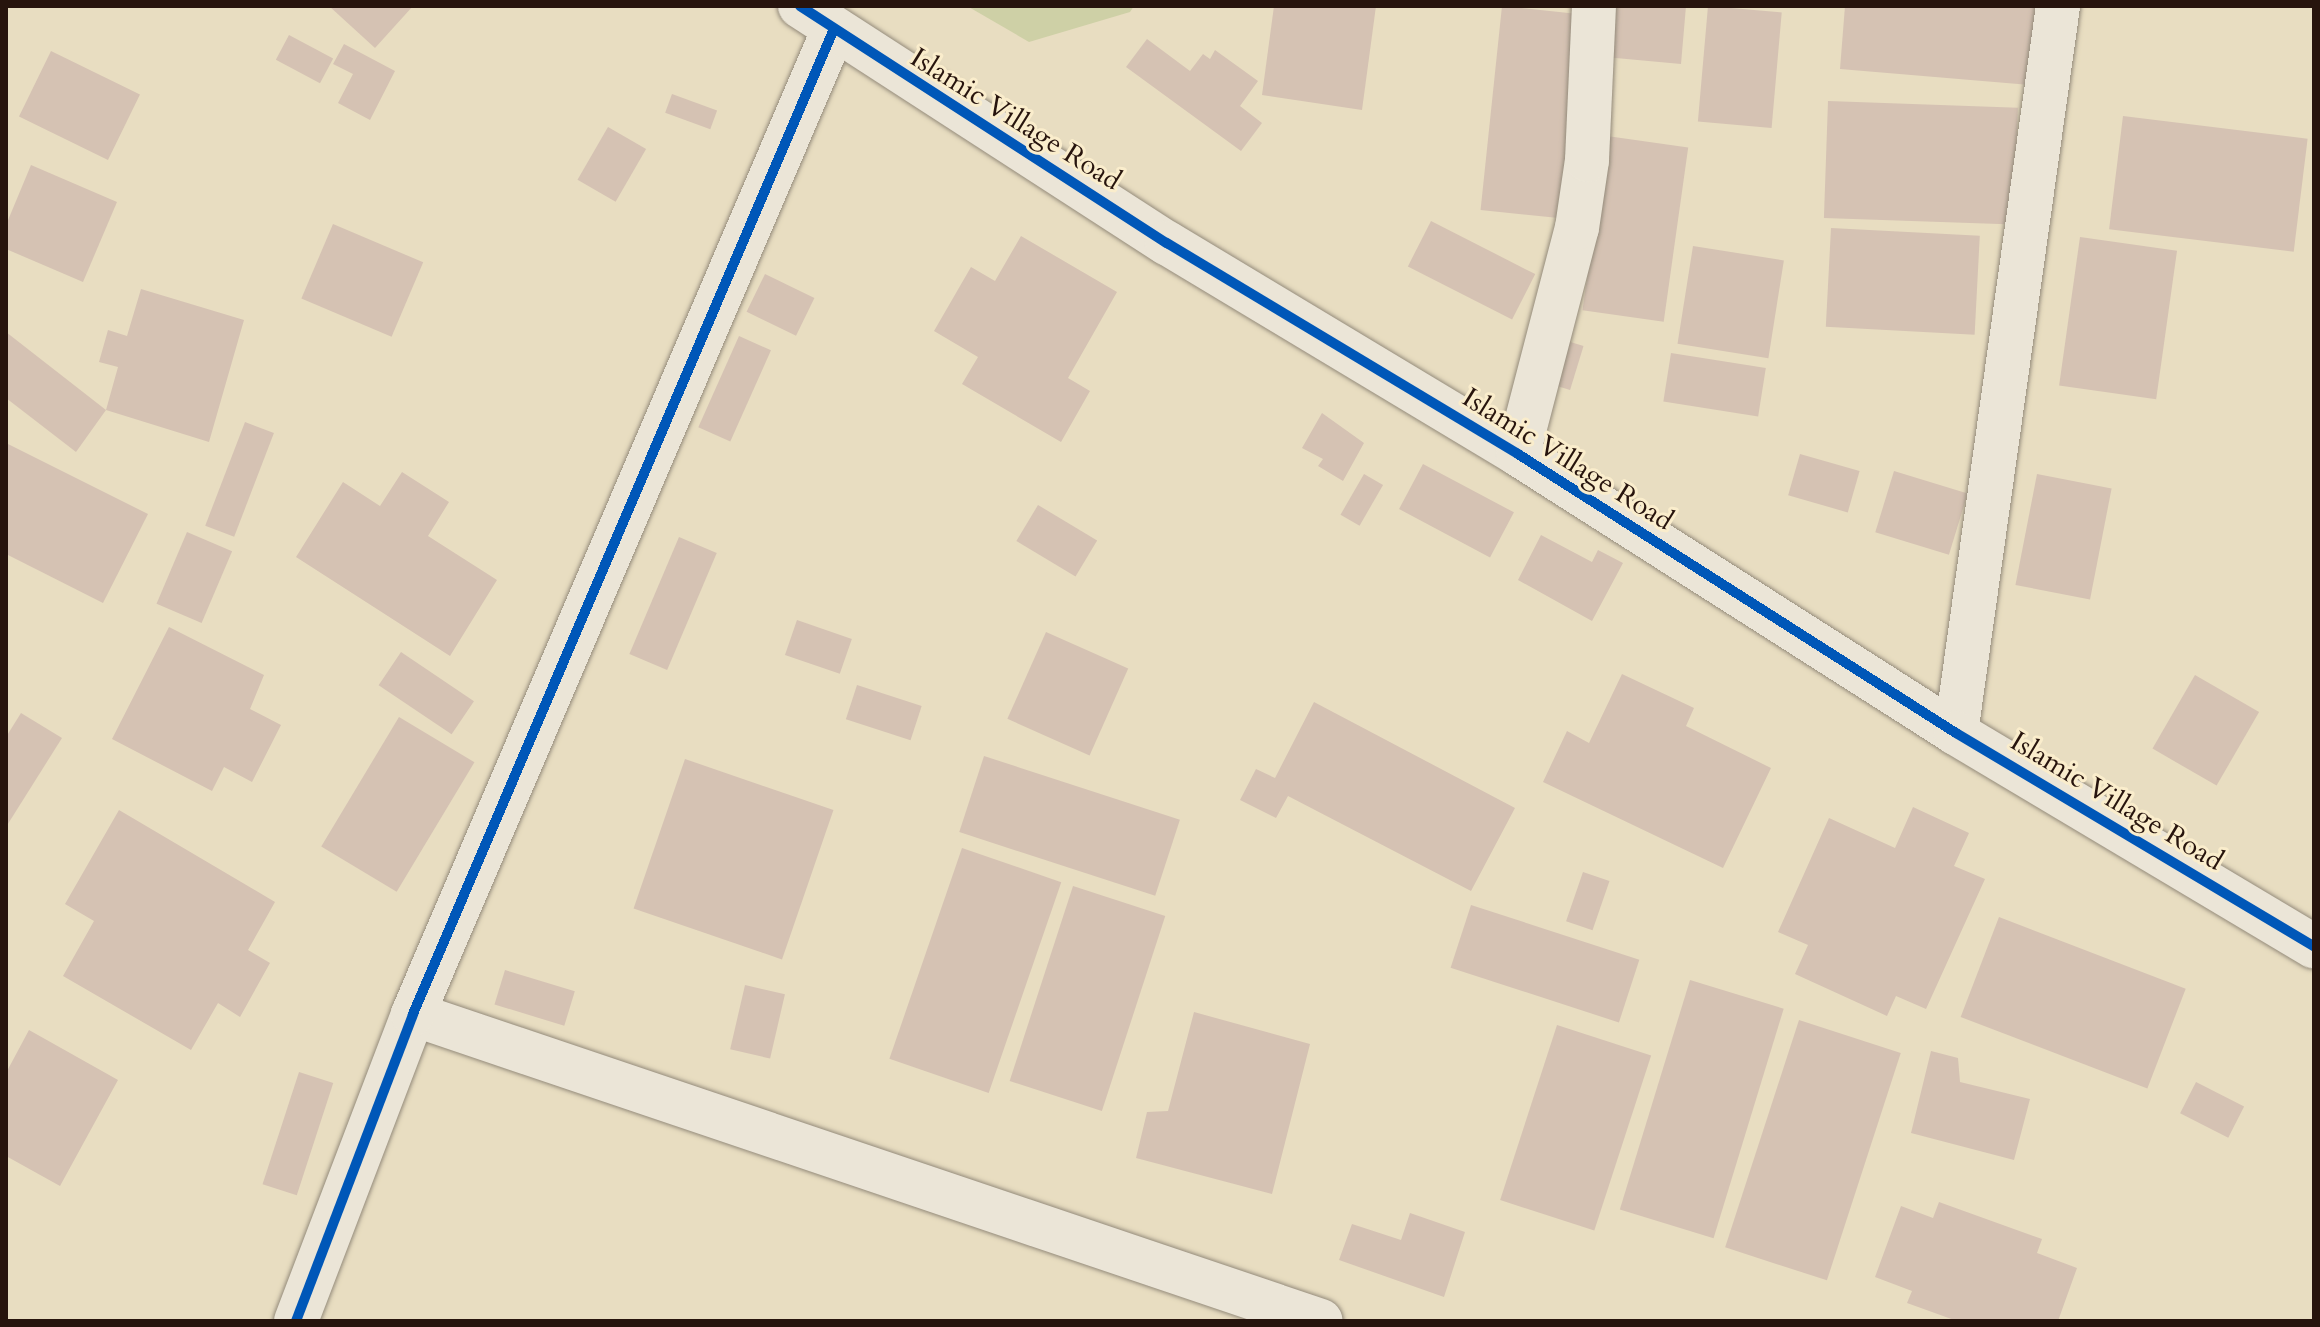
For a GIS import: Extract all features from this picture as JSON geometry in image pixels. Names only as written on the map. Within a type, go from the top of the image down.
[{"type":"street","points":[[1518,454],[1577,228],[1587,160],[1594,6]]},
{"type":"street","points":[[1956,733],[2058,6]]},
{"type":"street","points":[[296,1321],[413,1014],[816,18]]},
{"type":"street","name":"Islamic Village Road","points":[[816,18],[1167,243],[1518,454],[1956,733],[2314,946]]},
{"type":"street","points":[[413,1014],[1321,1321]]},
{"type":"green space","points":[[967,6],[1134,6],[1130,12],[1029,42]]},
{"type":"building","points":[[329,6],[413,6],[375,48]]},
{"type":"building","points":[[1274,6],[1376,6],[1362,110],[1262,95]]},
{"type":"building","points":[[1502,6],[1583,14],[1561,218],[1481,210]]},
{"type":"building","points":[[1599,6],[1686,6],[1681,64],[1594,56]]},
{"type":"building","points":[[1708,6],[1782,12],[1772,128],[1698,122]]},
{"type":"building","points":[[1845,6],[2036,6],[2030,85],[1840,69]]},
{"type":"building","points":[[289,35],[333,58],[320,83],[276,60]]},
{"type":"building","points":[[1147,39],[1190,71],[1203,54],[1210,59],[1215,50],[1258,81],[1240,106],[1262,123],[1241,151],[1126,67]]},
{"type":"building","points":[[344,44],[395,71],[370,120],[338,103],[353,74],[333,64]]},
{"type":"building","points":[[51,51],[140,94],[108,160],[19,117]]},
{"type":"building","points":[[672,94],[717,110],[710,129],[665,113]]},
{"type":"building","points":[[1828,101],[2018,108],[2014,225],[1824,218]]},
{"type":"building","points":[[2123,116],[2308,139],[2294,252],[2109,229]]},
{"type":"building","points":[[608,127],[646,149],[616,202],[578,180]]},
{"type":"building","points":[[1607,136],[1688,147],[1664,322],[1583,310]]},
{"type":"building","points":[[31,165],[117,202],[83,282],[6,249],[6,225]]},
{"type":"building","points":[[1431,221],[1535,274],[1512,320],[1408,266]]},
{"type":"building","points":[[333,224],[423,262],[392,337],[301,299]]},
{"type":"building","points":[[1831,228],[1980,236],[1975,335],[1826,327]]},
{"type":"building","points":[[1021,236],[1117,292],[1068,378],[1090,391],[1061,442],[962,384],[978,357],[934,331],[971,267],[995,281]]},
{"type":"building","points":[[2080,237],[2177,251],[2156,399],[2059,386]]},
{"type":"building","points":[[1693,246],[1784,260],[1768,358],[1678,344]]},
{"type":"building","points":[[765,274],[814,298],[796,336],[747,312]]},
{"type":"building","points":[[141,289],[244,320],[209,442],[106,410],[118,367],[99,362],[108,330],[127,336]]},
{"type":"building","points":[[6,332],[106,410],[76,452],[6,398]]},
{"type":"building","points":[[739,336],[771,350],[730,442],[698,427]]},
{"type":"building","points":[[1551,336],[1584,346],[1570,390],[1538,380]]},
{"type":"building","points":[[1671,353],[1766,368],[1758,416],[1663,401]]},
{"type":"building","points":[[1322,413],[1364,443],[1343,481],[1318,466],[1323,459],[1302,448]]},
{"type":"building","points":[[245,422],[274,433],[234,537],[205,526]]},
{"type":"building","points":[[6,443],[148,514],[103,603],[6,554]]},
{"type":"building","points":[[1800,454],[1860,471],[1848,512],[1788,495]]},
{"type":"building","points":[[1423,464],[1514,512],[1490,557],[1399,509]]},
{"type":"building","points":[[1894,471],[1968,494],[1949,555],[1875,532]]},
{"type":"building","points":[[402,472],[449,502],[428,536],[497,580],[450,656],[296,557],[343,482],[380,506]]},
{"type":"building","points":[[1364,474],[1383,485],[1360,526],[1340,515]]},
{"type":"building","points":[[2037,474],[2112,489],[2090,599],[2015,585]]},
{"type":"building","points":[[1038,505],[1097,541],[1076,577],[1016,541]]},
{"type":"building","points":[[187,532],[232,551],[202,623],[157,604]]},
{"type":"building","points":[[1541,535],[1592,562],[1598,550],[1623,563],[1592,621],[1518,580]]},
{"type":"building","points":[[679,537],[717,553],[667,670],[629,654]]},
{"type":"building","points":[[797,620],[852,639],[840,674],[785,655]]},
{"type":"building","points":[[169,627],[264,675],[250,709],[281,725],[252,782],[224,767],[212,791],[112,739]]},
{"type":"building","points":[[1046,632],[1128,669],[1090,755],[1007,719]]},
{"type":"building","points":[[401,652],[474,701],[452,734],[379,685]]},
{"type":"building","points":[[1622,674],[1694,708],[1686,726],[1771,768],[1723,868],[1543,782],[1567,731],[1589,743]]},
{"type":"building","points":[[2195,675],[2259,712],[2217,786],[2152,749]]},
{"type":"building","points":[[857,685],[922,706],[911,740],[846,719]]},
{"type":"building","points":[[1314,702],[1515,808],[1471,891],[1288,796],[1276,818],[1240,800],[1256,769],[1275,778]]},
{"type":"building","points":[[21,713],[62,738],[6,827],[6,737]]},
{"type":"building","points":[[399,717],[474,762],[397,892],[321,846]]},
{"type":"building","points":[[984,756],[1180,820],[1155,896],[959,832]]},
{"type":"building","points":[[685,759],[833,810],[782,960],[634,908]]},
{"type":"building","points":[[1913,807],[1969,833],[1954,866],[1985,879],[1926,1009],[1896,996],[1887,1016],[1795,974],[1808,945],[1778,932],[1829,818],[1895,848]]},
{"type":"building","points":[[119,810],[275,902],[248,950],[270,963],[240,1017],[218,1003],[191,1050],[63,976],[94,921],[65,904]]},
{"type":"building","points":[[962,848],[1061,882],[989,1093],[889,1059]]},
{"type":"building","points":[[1583,872],[1609,881],[1593,930],[1566,921]]},
{"type":"building","points":[[1073,886],[1165,916],[1102,1111],[1010,1081]]},
{"type":"building","points":[[1471,905],[1639,960],[1619,1022],[1451,968]]},
{"type":"building","points":[[1999,917],[2186,989],[2147,1089],[1961,1017]]},
{"type":"building","points":[[505,970],[575,991],[564,1026],[494,1004]]},
{"type":"building","points":[[1690,980],[1784,1009],[1714,1238],[1620,1210]]},
{"type":"building","points":[[745,985],[785,994],[770,1059],[730,1049]]},
{"type":"building","points":[[1194,1012],[1310,1044],[1272,1194],[1136,1158],[1147,1112],[1168,1111]]},
{"type":"building","points":[[1799,1020],[1901,1053],[1827,1280],[1725,1247]]},
{"type":"building","points":[[1557,1025],[1651,1056],[1594,1231],[1500,1200]]},
{"type":"building","points":[[29,1030],[118,1080],[60,1186],[6,1156],[6,1073]]},
{"type":"building","points":[[1931,1051],[1958,1058],[1960,1082],[2030,1099],[2014,1160],[1911,1133]]},
{"type":"building","points":[[299,1072],[333,1083],[297,1195],[263,1184]]},
{"type":"building","points":[[2196,1082],[2244,1107],[2228,1138],[2180,1113]]},
{"type":"building","points":[[1939,1202],[2042,1239],[2037,1253],[2077,1268],[2058,1321],[1957,1321],[1907,1303],[1912,1291],[1875,1277],[1901,1206],[1933,1218]]},
{"type":"building","points":[[1410,1213],[1465,1232],[1444,1297],[1339,1260],[1352,1224],[1401,1240]]},
{"type":"cycle path","points":[[800,6],[1167,243],[1518,454],[1956,733],[2314,946]]},
{"type":"cycle path","points":[[296,1321],[413,1014],[833,31]]}]
